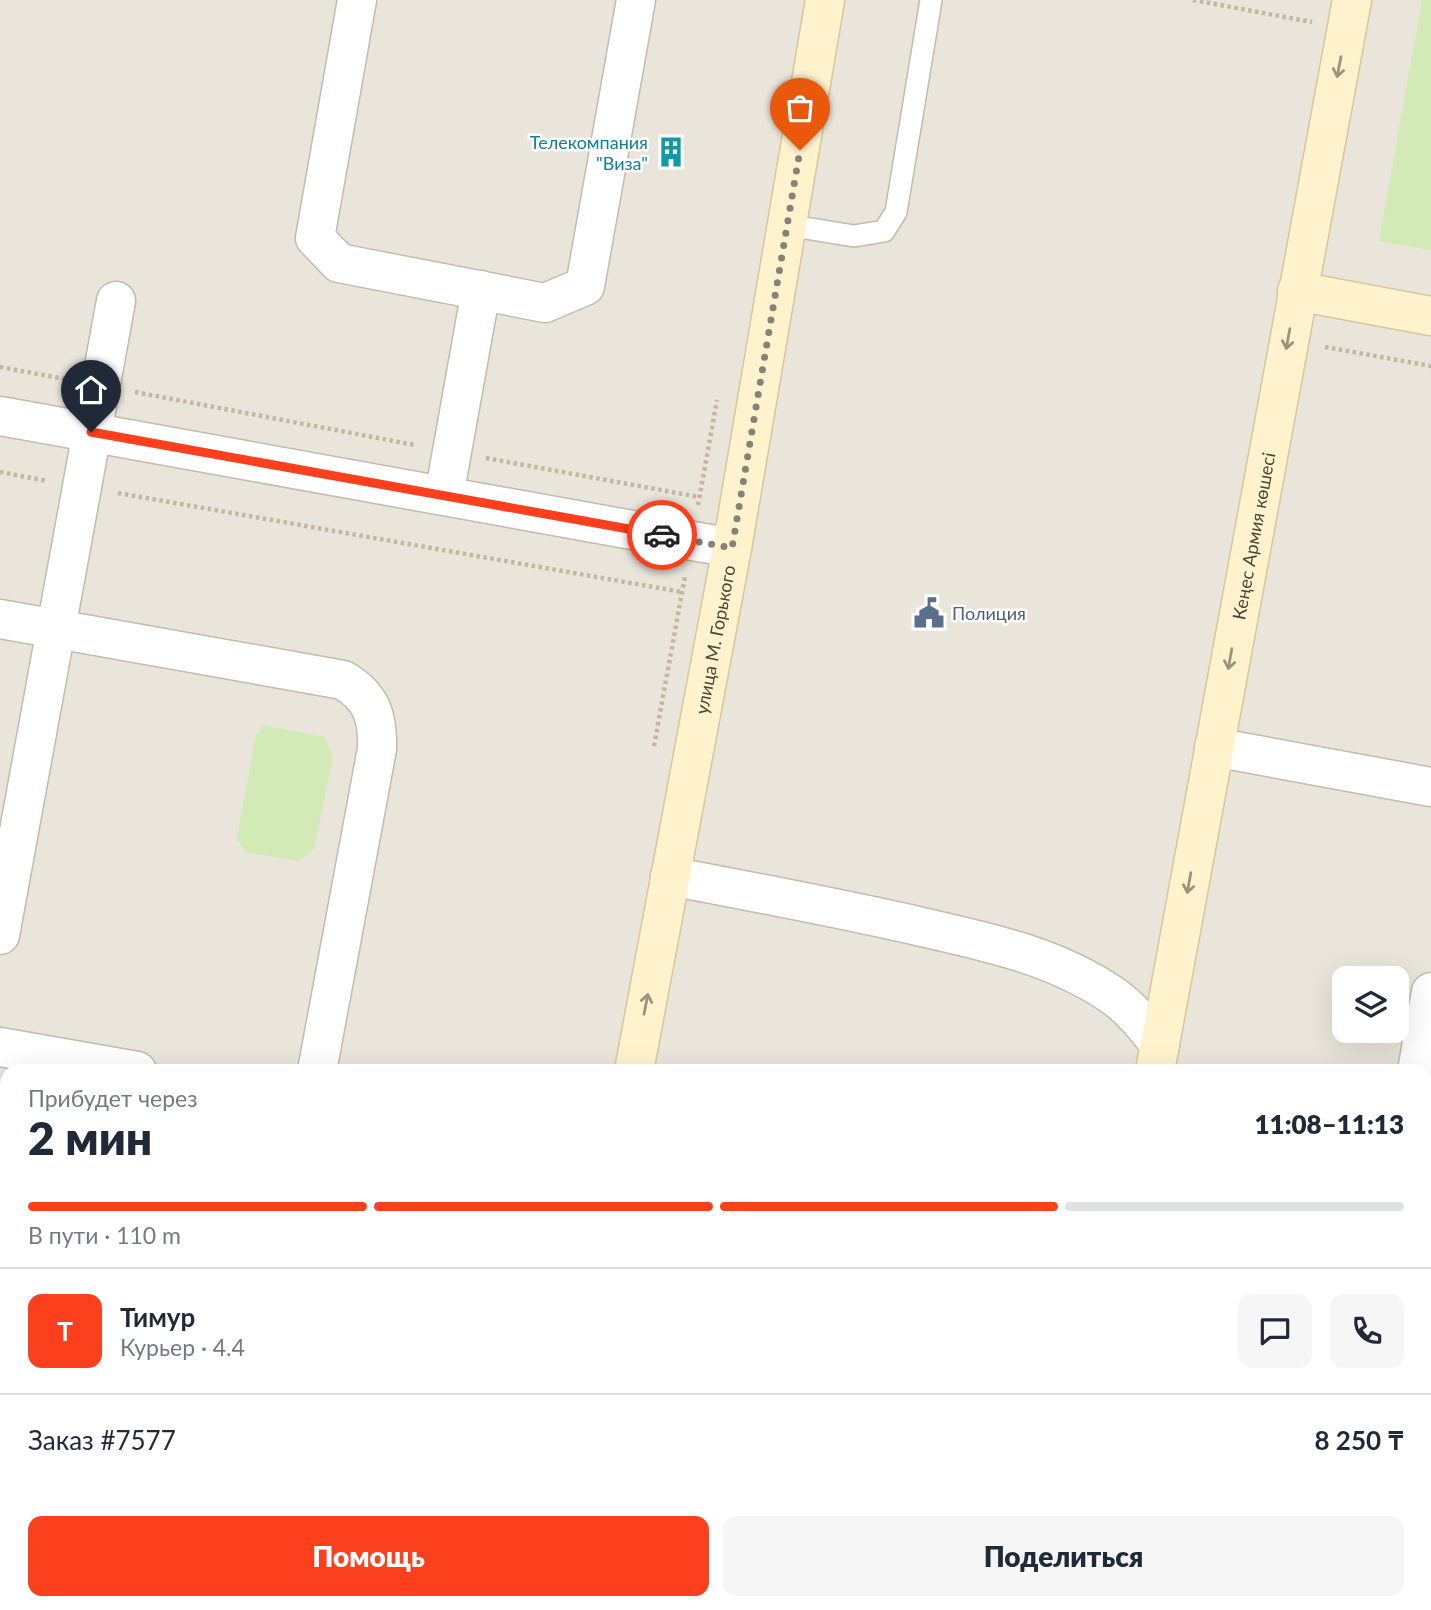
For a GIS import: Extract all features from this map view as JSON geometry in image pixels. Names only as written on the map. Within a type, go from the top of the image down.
[{"type":"main road","name":"улица М. Горького","points":[[635,1064],[732,548],[825,0]]},
{"type":"main road","name":"Кеңес Армия көшесі","points":[[1158,1058],[1349,14]]},
{"type":"main road","points":[[1297,291],[1431,316]]},
{"type":"street","points":[[357,0],[315,238],[339,263],[545,303],[586,286],[636,0]]},
{"type":"street","points":[[444,496],[481,290]]},
{"type":"street","points":[[0,935],[116,301]]},
{"type":"street","points":[[0,415],[732,548]]},
{"type":"street","points":[[0,619],[343,680],[361,691],[373,711],[378,729],[377,749],[318,1064]]},
{"type":"street","points":[[1214,747],[1431,787]]},
{"type":"street","points":[[670,876],[872,916],[1035,956],[1073,972],[1113,996],[1139,1018],[1158,1058]]},
{"type":"street","points":[[1418,1064],[1431,992]]},
{"type":"street","points":[[0,1047],[97,1064]]},
{"type":"lane","points":[[787,225],[854,236],[884,231],[896,212],[931,0]]},
{"type":"path","points":[[1193,0],[1349,14]]},
{"type":"path","points":[[1320,346],[1431,366]]},
{"type":"path","points":[[0,367],[699,497]]},
{"type":"path","points":[[0,472],[682,592]]},
{"type":"shaded area","points":[[0,0],[1431,0],[1431,1064],[0,1064]]},
{"type":"green space","points":[[1422,0],[1431,0],[1431,250],[1379,241]]},
{"type":"green space","points":[[263,725],[325,737],[333,757],[314,849],[299,861],[245,852],[237,839],[255,739]]},
{"type":"way so far","points":[[662,535],[732,548],[800,150]]},
{"type":"place","name":"Телекомпания \"Виза\"","points":[[671,152]]},
{"type":"place","name":"Полиция","points":[[929,613]]},
{"type":"route","points":[[91,432],[662,535]]}]
